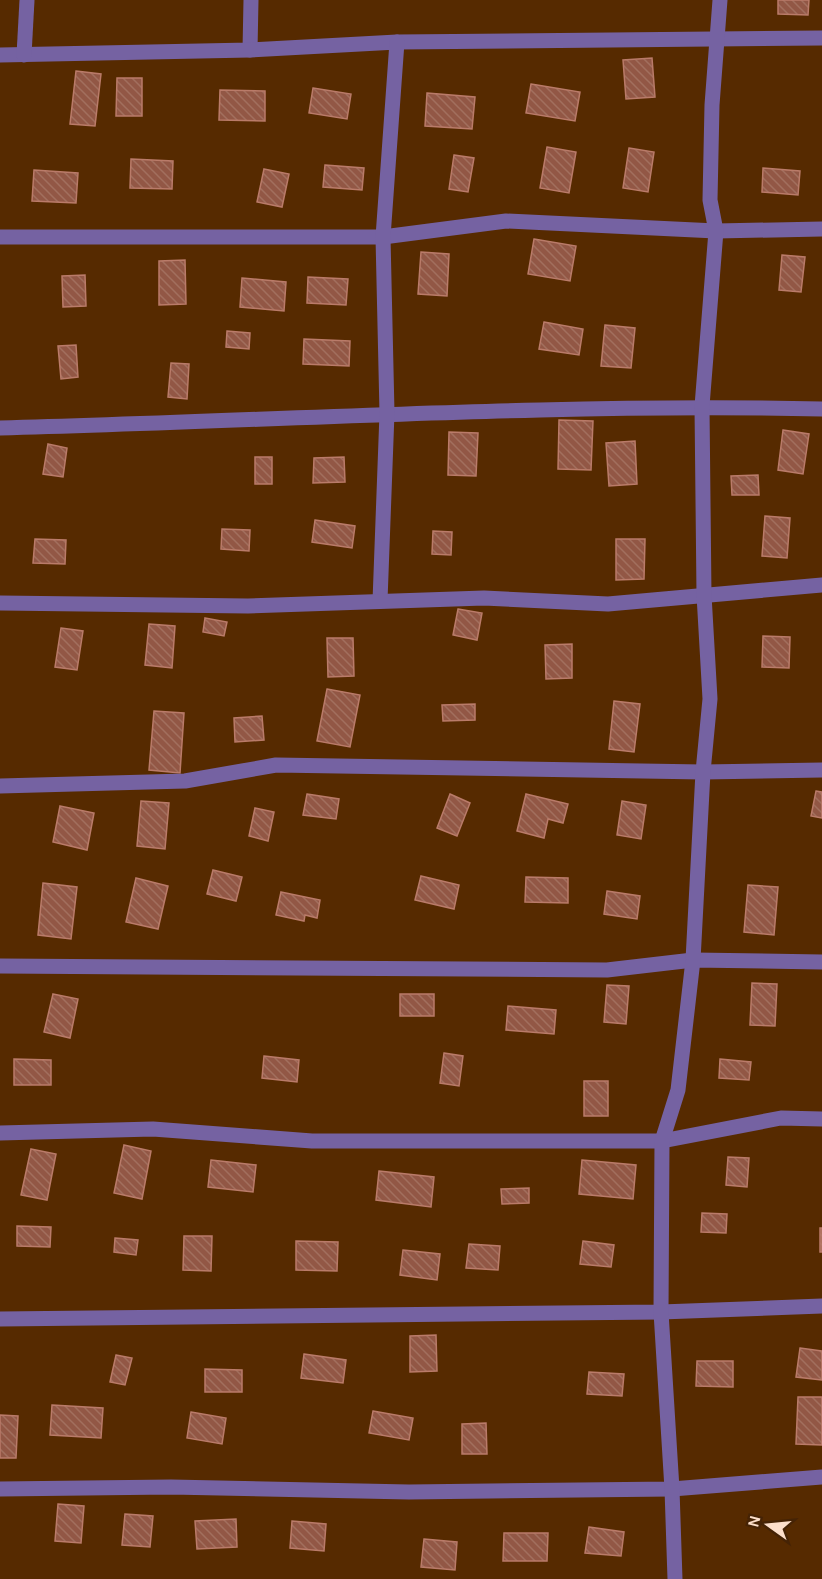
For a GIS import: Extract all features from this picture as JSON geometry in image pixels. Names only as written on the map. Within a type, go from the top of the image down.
[{"type":"street","points":[[24,55],[27,0]]},
{"type":"street","points":[[250,50],[251,0]]},
{"type":"street","points":[[675,1579],[661,1312],[662,1141],[678,1090],[693,960],[703,772],[710,699],[704,595],[702,406],[716,231],[710,200],[712,105],[720,0]]},
{"type":"street","points":[[0,55],[250,50],[397,42],[822,38]]},
{"type":"street","points":[[380,601],[387,413],[383,237],[397,42]]},
{"type":"street","points":[[0,237],[383,237],[506,221],[716,231],[822,229]]},
{"type":"street","points":[[0,428],[236,422],[387,413],[702,406],[822,408]]},
{"type":"street","points":[[0,603],[248,606],[484,598],[608,604],[822,585]]},
{"type":"street","points":[[0,786],[185,781],[276,765],[703,772],[822,770]]},
{"type":"street","points":[[0,966],[607,970],[693,960],[822,962]]},
{"type":"street","points":[[0,1133],[153,1129],[312,1140],[662,1141],[781,1118],[822,1119]]},
{"type":"street","points":[[0,1318],[661,1312],[822,1306]]},
{"type":"street","points":[[0,1489],[171,1487],[409,1492],[672,1489],[822,1477]]},
{"type":"building","points":[[778,0],[809,0],[808,15],[778,14]]},
{"type":"building","points":[[652,58],[655,97],[626,99],[623,60]]},
{"type":"building","points":[[76,71],[101,74],[95,126],[70,124]]},
{"type":"building","points":[[117,78],[142,78],[142,116],[116,116]]},
{"type":"building","points":[[531,84],[580,92],[575,121],[526,113]]},
{"type":"building","points":[[313,88],[351,94],[347,119],[309,113]]},
{"type":"building","points":[[220,90],[265,91],[265,121],[219,120]]},
{"type":"building","points":[[427,93],[475,97],[472,129],[425,126]]},
{"type":"building","points":[[547,147],[576,152],[569,193],[540,188]]},
{"type":"building","points":[[629,148],[654,152],[648,192],[623,188]]},
{"type":"building","points":[[454,155],[474,158],[468,192],[449,189]]},
{"type":"building","points":[[131,159],[173,161],[172,189],[130,188]]},
{"type":"building","points":[[325,165],[364,168],[362,190],[323,187]]},
{"type":"building","points":[[763,168],[800,171],[798,195],[762,192]]},
{"type":"building","points":[[264,169],[289,174],[282,207],[257,202]]},
{"type":"building","points":[[34,170],[78,173],[76,203],[32,201]]},
{"type":"building","points":[[534,239],[576,246],[570,281],[528,274]]},
{"type":"building","points":[[421,252],[449,254],[447,296],[418,294]]},
{"type":"building","points":[[782,255],[805,257],[801,292],[779,290]]},
{"type":"building","points":[[185,260],[186,304],[159,305],[159,261]]},
{"type":"building","points":[[85,275],[86,306],[63,307],[62,276]]},
{"type":"building","points":[[308,277],[348,279],[346,305],[307,303]]},
{"type":"building","points":[[242,278],[286,282],[284,311],[240,307]]},
{"type":"building","points":[[544,322],[583,329],[579,355],[539,349]]},
{"type":"building","points":[[605,325],[635,328],[631,368],[601,366]]},
{"type":"building","points":[[227,331],[250,333],[249,349],[226,347]]},
{"type":"building","points":[[304,339],[350,341],[349,366],[303,364]]},
{"type":"building","points":[[76,345],[78,377],[61,379],[58,346]]},
{"type":"building","points":[[171,363],[189,364],[187,399],[168,397]]},
{"type":"building","points":[[559,420],[593,421],[591,470],[558,469]]},
{"type":"building","points":[[783,430],[809,434],[803,474],[778,470]]},
{"type":"building","points":[[449,432],[478,433],[476,476],[448,475]]},
{"type":"building","points":[[635,441],[637,484],[609,486],[606,443]]},
{"type":"building","points":[[48,444],[67,448],[63,477],[43,474]]},
{"type":"building","points":[[255,457],[272,457],[272,484],[255,484]]},
{"type":"building","points":[[344,457],[345,482],[313,483],[314,458]]},
{"type":"building","points":[[758,475],[759,495],[732,495],[731,476]]},
{"type":"building","points":[[765,516],[790,518],[787,558],[762,556]]},
{"type":"building","points":[[315,520],[355,526],[352,548],[312,542]]},
{"type":"building","points":[[222,529],[250,530],[249,551],[221,549]]},
{"type":"building","points":[[433,531],[452,532],[451,555],[432,554]]},
{"type":"building","points":[[35,539],[66,540],[65,564],[33,563]]},
{"type":"building","points":[[616,539],[645,539],[644,579],[616,580]]},
{"type":"building","points":[[458,609],[482,613],[477,640],[453,635]]},
{"type":"building","points":[[205,618],[227,622],[224,636],[203,632]]},
{"type":"building","points":[[149,624],[175,626],[172,668],[145,665]]},
{"type":"building","points":[[61,628],[83,631],[77,670],[55,667]]},
{"type":"building","points":[[763,636],[790,637],[789,668],[762,667]]},
{"type":"building","points":[[327,638],[353,638],[354,676],[328,677]]},
{"type":"building","points":[[572,644],[572,678],[546,679],[545,645]]},
{"type":"building","points":[[327,689],[360,695],[350,747],[317,741]]},
{"type":"building","points":[[614,701],[640,704],[634,752],[609,749]]},
{"type":"building","points":[[475,704],[475,720],[443,721],[442,705]]},
{"type":"building","points":[[154,711],[184,713],[180,773],[149,770]]},
{"type":"building","points":[[262,716],[264,740],[235,742],[234,718]]},
{"type":"building","points":[[816,791],[822,792],[822,818],[811,816]]},
{"type":"building","points":[[307,794],[339,799],[336,819],[303,815]]},
{"type":"building","points":[[450,794],[470,803],[457,836],[437,828]]},
{"type":"building","points":[[526,794],[568,804],[563,823],[548,819],[544,838],[517,831]]},
{"type":"building","points":[[141,801],[169,803],[165,849],[137,846]]},
{"type":"building","points":[[622,801],[646,805],[641,839],[617,835]]},
{"type":"building","points":[[60,806],[94,813],[87,850],[53,842]]},
{"type":"building","points":[[255,808],[274,812],[268,841],[249,836]]},
{"type":"building","points":[[213,870],[242,877],[236,901],[207,894]]},
{"type":"building","points":[[421,876],[459,885],[454,909],[415,900]]},
{"type":"building","points":[[526,877],[568,878],[568,903],[525,902]]},
{"type":"building","points":[[136,878],[168,886],[158,929],[126,922]]},
{"type":"building","points":[[43,883],[77,887],[71,939],[38,935]]},
{"type":"building","points":[[748,885],[778,887],[774,935],[744,932]]},
{"type":"building","points":[[607,891],[640,896],[637,919],[604,914]]},
{"type":"building","points":[[281,892],[320,900],[317,918],[305,915],[304,921],[276,915]]},
{"type":"building","points":[[752,983],[777,984],[775,1026],[750,1025]]},
{"type":"building","points":[[607,985],[629,986],[626,1024],[604,1022]]},
{"type":"building","points":[[53,994],[78,999],[70,1038],[44,1032]]},
{"type":"building","points":[[400,994],[434,994],[434,1016],[400,1016]]},
{"type":"building","points":[[508,1006],[556,1010],[554,1034],[506,1030]]},
{"type":"building","points":[[444,1053],[463,1056],[459,1086],[440,1083]]},
{"type":"building","points":[[264,1056],[299,1060],[297,1082],[262,1078]]},
{"type":"building","points":[[14,1059],[51,1060],[51,1085],[14,1085]]},
{"type":"building","points":[[720,1059],[751,1062],[749,1080],[719,1078]]},
{"type":"building","points":[[584,1081],[608,1081],[608,1116],[584,1116]]},
{"type":"building","points":[[124,1145],[151,1151],[142,1199],[114,1193]]},
{"type":"building","points":[[31,1149],[56,1154],[47,1200],[21,1195]]},
{"type":"building","points":[[728,1157],[749,1158],[747,1187],[726,1185]]},
{"type":"building","points":[[211,1160],[256,1165],[253,1192],[208,1187]]},
{"type":"building","points":[[582,1160],[636,1165],[633,1199],[579,1194]]},
{"type":"building","points":[[379,1171],[434,1177],[431,1207],[376,1200]]},
{"type":"building","points":[[529,1188],[529,1203],[502,1204],[501,1189]]},
{"type":"building","points":[[702,1213],[727,1214],[726,1233],[701,1232]]},
{"type":"building","points":[[17,1226],[51,1227],[50,1247],[17,1246]]},
{"type":"building","points":[[820,1228],[822,1228],[822,1252],[820,1252]]},
{"type":"building","points":[[184,1236],[212,1236],[211,1271],[183,1270]]},
{"type":"building","points":[[115,1238],[138,1240],[136,1255],[114,1252]]},
{"type":"building","points":[[296,1241],[338,1242],[337,1271],[296,1270]]},
{"type":"building","points":[[583,1241],[614,1245],[611,1267],[580,1264]]},
{"type":"building","points":[[469,1244],[500,1246],[498,1270],[466,1268]]},
{"type":"building","points":[[403,1250],[440,1254],[437,1280],[400,1275]]},
{"type":"building","points":[[436,1335],[437,1371],[410,1372],[410,1336]]},
{"type":"building","points":[[800,1348],[822,1351],[822,1380],[796,1377]]},
{"type":"building","points":[[304,1354],[346,1360],[343,1383],[301,1378]]},
{"type":"building","points":[[116,1355],[132,1358],[125,1385],[110,1382]]},
{"type":"building","points":[[697,1361],[733,1361],[733,1387],[696,1386]]},
{"type":"building","points":[[205,1369],[242,1370],[242,1392],[205,1392]]},
{"type":"building","points":[[589,1372],[624,1374],[622,1396],[587,1394]]},
{"type":"building","points":[[798,1397],[822,1397],[822,1445],[796,1444]]},
{"type":"building","points":[[52,1405],[103,1408],[101,1438],[50,1435]]},
{"type":"building","points":[[373,1411],[413,1418],[409,1440],[369,1433]]},
{"type":"building","points":[[191,1412],[226,1418],[222,1444],[187,1438]]},
{"type":"building","points":[[0,1415],[18,1416],[16,1458],[0,1458]]},
{"type":"building","points":[[486,1423],[487,1454],[462,1454],[462,1424]]},
{"type":"building","points":[[58,1504],[84,1506],[81,1543],[55,1541]]},
{"type":"building","points":[[125,1514],[153,1516],[150,1547],[122,1545]]},
{"type":"building","points":[[236,1519],[237,1547],[197,1549],[195,1521]]},
{"type":"building","points":[[292,1521],[326,1524],[324,1551],[290,1548]]},
{"type":"building","points":[[589,1527],[624,1532],[621,1556],[585,1553]]},
{"type":"building","points":[[504,1533],[548,1533],[547,1561],[503,1561]]},
{"type":"building","points":[[424,1539],[457,1542],[455,1570],[421,1567]]}]
